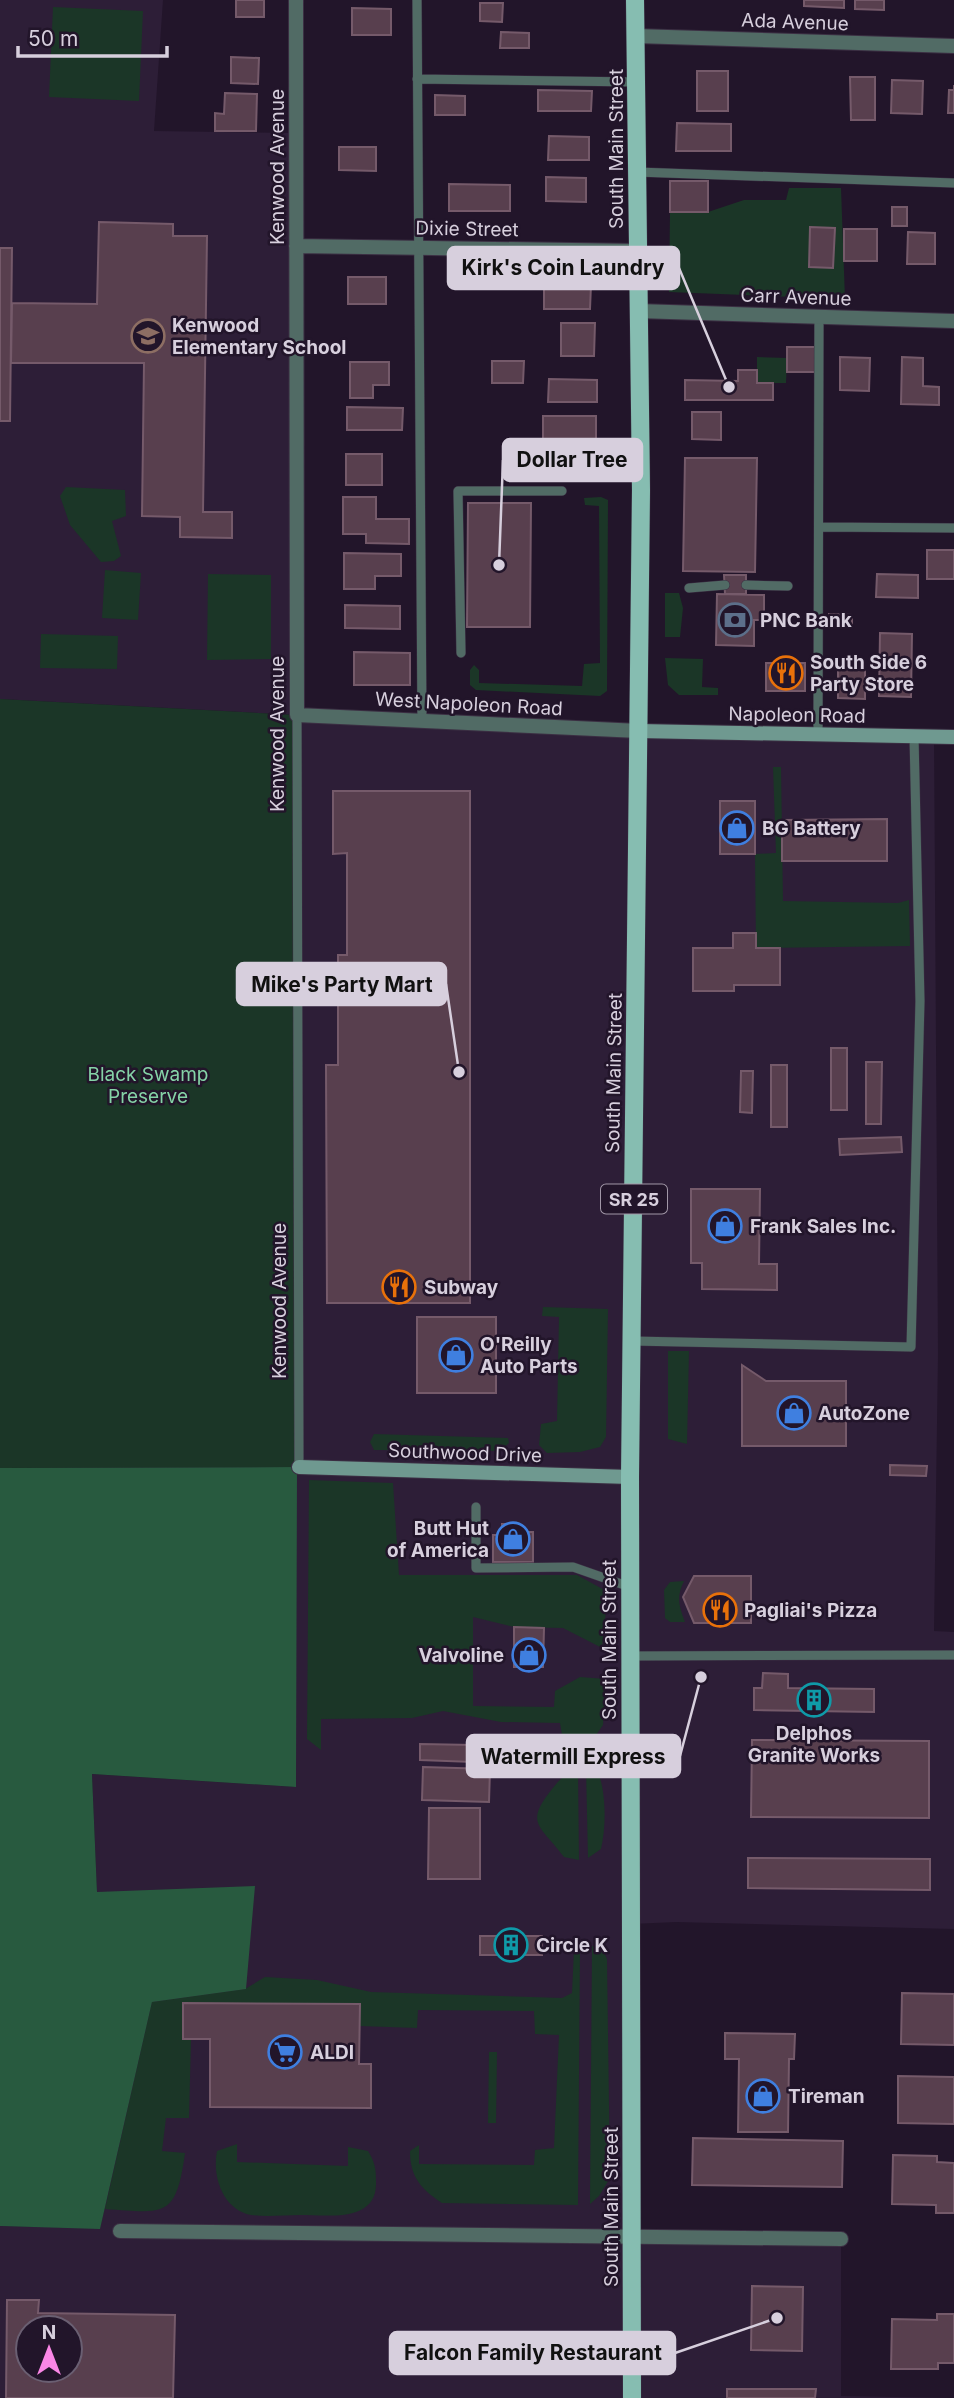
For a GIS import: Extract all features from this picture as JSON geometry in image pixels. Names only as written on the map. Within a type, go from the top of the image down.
[{"type":"main road","name":"South Main Street","points":[[632,2398],[630,1477],[641,477],[635,0]]},
{"type":"street","name":"Kenwood Avenue","points":[[296,0],[297,715]]},
{"type":"street","name":"Ada Avenue","points":[[636,36],[954,46]]},
{"type":"street","name":"Dixie Street","points":[[296,246],[638,251]]},
{"type":"street","name":"Carr Avenue","points":[[638,311],[954,321]]},
{"type":"street","name":"West Napoleon Road","points":[[297,715],[639,731]]},
{"type":"street","name":"Napoleon Road","points":[[639,731],[954,737]]},
{"type":"street","name":"Southwood Drive","points":[[299,1468],[630,1477]]},
{"type":"street","points":[[120,2231],[841,2239]]},
{"type":"lane","points":[[417,0],[422,721]]},
{"type":"lane","points":[[417,79],[636,82]]},
{"type":"lane","points":[[637,172],[954,183]]},
{"type":"lane","points":[[818,734],[819,317]]},
{"type":"lane","points":[[461,653],[458,491],[562,491]]},
{"type":"lane","points":[[819,527],[954,528]]},
{"type":"lane","points":[[689,588],[725,585]]},
{"type":"lane","points":[[746,585],[788,586]]},
{"type":"lane","name":"Kenwood Avenue","points":[[297,715],[299,1468]]},
{"type":"lane","points":[[632,1341],[911,1348],[920,1000],[914,736]]},
{"type":"lane","points":[[476,1507],[476,1568],[573,1567],[630,1587]]},
{"type":"lane","points":[[631,1656],[954,1656]]},
{"type":"shaded area","name":"Kenwood Elementary School","points":[[0,0],[163,0],[154,131],[296,133],[296,715],[0,699]]},
{"type":"shaded area","points":[[296,715],[934,736],[938,1354],[934,1631],[954,1632],[954,1929],[676,1922],[631,1924],[632,2235],[841,2239],[841,2396],[954,2398],[0,2398],[0,2226],[100,2228],[152,2002],[97,1893],[92,1774],[295,1787]]},
{"type":"green space","points":[[53,7],[143,11],[139,101],[49,97]]},
{"type":"green space","points":[[789,188],[841,188],[845,299],[669,292],[670,212],[708,212],[744,200],[786,200]]},
{"type":"green space","points":[[757,357],[787,358],[786,383],[757,383]]},
{"type":"green space","points":[[66,487],[125,490],[126,516],[112,521],[121,556],[114,561],[101,562],[70,525],[60,496]]},
{"type":"green space","points":[[601,497],[608,500],[607,691],[600,696],[476,690],[470,685],[470,670],[474,665],[479,670],[479,683],[582,686],[584,664],[600,663],[599,506],[585,505],[584,498]]},
{"type":"green space","points":[[105,570],[141,573],[138,620],[102,618]]},
{"type":"green space","points":[[208,574],[271,575],[271,659],[207,660]]},
{"type":"green space","points":[[665,593],[679,593],[683,608],[680,637],[665,637]]},
{"type":"green space","points":[[41,634],[118,636],[117,669],[40,668]]},
{"type":"green space","points":[[665,658],[703,659],[702,687],[718,688],[718,695],[679,695],[668,685]]},
{"type":"green space","name":"Black Swamp Preserve","points":[[0,699],[296,715],[297,1467],[0,1468]]},
{"type":"green space","points":[[773,767],[781,767],[783,901],[898,903],[909,900],[910,946],[756,948],[755,854],[776,853]]},
{"type":"green space","points":[[543,1307],[608,1309],[606,1437],[600,1447],[580,1452],[547,1453],[539,1445],[541,1424],[557,1421],[559,1317],[542,1316]]},
{"type":"green space","points":[[668,1351],[689,1351],[687,1444],[668,1439]]},
{"type":"green space","points":[[374,1434],[508,1438],[509,1443],[500,1451],[374,1450],[370,1442]]},
{"type":"green space","points":[[297,1467],[296,1787],[92,1774],[97,1892],[255,1886],[246,1989],[152,2002],[100,2229],[0,2226],[0,1468]]},
{"type":"green space","points":[[309,1480],[393,1483],[399,1575],[577,1575],[608,1592],[602,1648],[563,1628],[514,1627],[473,1617],[473,1706],[554,1707],[555,1691],[580,1677],[606,1679],[603,1725],[594,1738],[563,1741],[560,1723],[501,1722],[443,1711],[412,1718],[321,1719],[321,1750],[307,1739]]},
{"type":"green space","points":[[684,1581],[679,1602],[685,1622],[670,1622],[665,1618],[664,1590],[670,1582]]},
{"type":"green space","points":[[586,1769],[600,1778],[605,1813],[601,1849],[588,1858]]},
{"type":"green space","points":[[578,1771],[579,1860],[564,1857],[542,1831],[537,1817],[543,1801],[558,1782],[566,1775]]},
{"type":"green space","points":[[580,1946],[578,2205],[442,2203],[418,2182],[412,2168],[410,2151],[419,2145],[419,2164],[534,2165],[535,2150],[554,2148],[559,2035],[535,2034],[534,2011],[418,2010],[417,2028],[359,2026],[183,2004],[183,2039],[191,2039],[189,2118],[166,2118],[162,2151],[185,2153],[177,2190],[172,2201],[154,2210],[105,2209],[152,2002],[245,1989],[265,1977],[317,1980],[371,1992],[562,1998],[572,1993],[574,1949]]},
{"type":"green space","points":[[592,1946],[602,1948],[607,1959],[610,2178],[599,2196],[590,2204]]},
{"type":"green space","points":[[489,2052],[497,2052],[496,2123],[488,2123]]},
{"type":"green space","points":[[237,2144],[237,2162],[348,2166],[348,2147],[368,2151],[375,2169],[374,2195],[369,2204],[349,2214],[263,2216],[241,2212],[221,2190],[216,2170],[217,2151]]},
{"type":"building","points":[[236,0],[264,0],[264,17],[236,17]]},
{"type":"building","points":[[804,0],[844,0],[844,8],[804,6]]},
{"type":"building","points":[[855,0],[884,0],[884,10],[855,9]]},
{"type":"building","points":[[480,3],[503,3],[502,22],[480,21]]},
{"type":"building","points":[[352,8],[391,9],[391,35],[352,35]]},
{"type":"building","points":[[501,32],[529,33],[529,48],[500,48]]},
{"type":"building","points":[[231,57],[259,58],[258,84],[231,83]]},
{"type":"building","points":[[697,71],[728,71],[728,111],[697,111]]},
{"type":"building","points":[[850,77],[875,77],[875,120],[851,120]]},
{"type":"building","points":[[892,80],[923,81],[922,114],[891,113]]},
{"type":"building","points":[[538,90],[592,91],[591,111],[538,111]]},
{"type":"building","points":[[949,90],[954,90],[954,113],[948,113]]},
{"type":"building","points":[[225,93],[257,94],[256,131],[215,131],[215,113],[224,114]]},
{"type":"building","points":[[435,95],[465,96],[465,115],[435,115]]},
{"type":"building","points":[[677,123],[731,124],[731,151],[676,151]]},
{"type":"building","points":[[549,136],[589,137],[589,160],[548,160]]},
{"type":"building","points":[[339,147],[376,147],[376,171],[339,170]]},
{"type":"building","points":[[546,177],[586,178],[586,202],[546,201]]},
{"type":"building","points":[[670,181],[708,181],[708,212],[670,212]]},
{"type":"building","points":[[449,184],[510,185],[510,211],[449,211]]},
{"type":"building","points":[[892,207],[907,207],[907,226],[892,226]]},
{"type":"building","points":[[99,222],[173,224],[173,236],[207,236],[203,512],[232,512],[232,538],[180,537],[180,517],[142,516],[144,363],[11,363],[12,303],[97,304]]},
{"type":"building","points":[[810,227],[835,228],[833,268],[809,267]]},
{"type":"building","points":[[844,229],[877,229],[877,261],[844,261]]},
{"type":"building","points":[[908,232],[935,233],[935,264],[907,264]]},
{"type":"building","points":[[0,248],[12,248],[10,421],[0,421]]},
{"type":"building","points":[[348,277],[386,277],[386,304],[348,304]]},
{"type":"building","points":[[544,285],[591,285],[590,309],[544,309]]},
{"type":"building","points":[[561,323],[595,323],[594,356],[561,356]]},
{"type":"building","points":[[787,347],[817,347],[816,372],[787,372]]},
{"type":"building","points":[[840,357],[870,358],[869,391],[840,390]]},
{"type":"building","points":[[902,357],[923,358],[923,386],[939,387],[939,405],[901,404]]},
{"type":"building","points":[[492,361],[524,361],[523,383],[492,383]]},
{"type":"building","points":[[350,362],[389,362],[389,385],[373,385],[373,398],[350,398]]},
{"type":"building","points":[[738,370],[757,370],[757,383],[773,383],[773,400],[685,400],[685,380],[738,381]]},
{"type":"building","points":[[549,379],[597,380],[597,402],[548,402]]},
{"type":"building","points":[[347,407],[403,408],[402,430],[347,430]]},
{"type":"building","points":[[692,412],[721,412],[721,440],[692,439]]},
{"type":"building","points":[[543,416],[596,416],[596,442],[543,442]]},
{"type":"building","points":[[346,454],[382,454],[382,485],[346,485]]},
{"type":"building","points":[[685,458],[757,458],[755,572],[683,571]]},
{"type":"building","points":[[343,497],[376,497],[376,519],[409,519],[409,544],[366,543],[366,534],[343,534]]},
{"type":"building","points":[[468,503],[531,503],[530,627],[467,627]]},
{"type":"building","points":[[927,550],[954,550],[954,579],[927,579]]},
{"type":"building","points":[[344,553],[401,554],[401,576],[375,576],[375,589],[344,589]]},
{"type":"building","points":[[877,574],[918,575],[918,598],[876,597]]},
{"type":"building","points":[[724,575],[746,575],[746,594],[725,594]]},
{"type":"building","name":"PNC Bank","points":[[717,594],[764,595],[764,620],[754,620],[754,646],[716,645]]},
{"type":"building","points":[[345,605],[400,606],[400,629],[345,628]]},
{"type":"building","points":[[829,614],[852,615],[852,628],[828,627]]},
{"type":"building","points":[[880,633],[912,634],[911,697],[879,696]]},
{"type":"building","points":[[354,652],[410,653],[410,685],[354,685]]},
{"type":"building","name":"South Side 6 Party Store","points":[[766,663],[805,663],[805,691],[766,691]]},
{"type":"building","points":[[838,669],[865,670],[865,699],[838,698]]},
{"type":"building","points":[[333,791],[470,791],[470,1303],[327,1303],[326,1065],[338,1065],[338,955],[347,955],[347,853],[333,854]]},
{"type":"building","name":"BG Battery","points":[[720,801],[755,801],[755,854],[720,854]]},
{"type":"building","points":[[887,819],[887,861],[782,861],[782,820]]},
{"type":"building","points":[[733,933],[756,933],[756,948],[780,948],[780,985],[734,985],[734,991],[693,991],[693,948],[733,948]]},
{"type":"building","points":[[831,1048],[847,1048],[847,1110],[831,1110]]},
{"type":"building","points":[[866,1062],[882,1062],[881,1124],[866,1124]]},
{"type":"building","points":[[771,1065],[787,1065],[787,1127],[771,1127]]},
{"type":"building","points":[[741,1071],[753,1071],[752,1113],[740,1112]]},
{"type":"building","points":[[901,1137],[902,1152],[840,1155],[839,1139]]},
{"type":"building","name":"Frank Sales Inc.","points":[[691,1189],[760,1189],[759,1264],[777,1264],[777,1290],[702,1289],[702,1263],[691,1263]]},
{"type":"building","name":"O'Reilly Auto Parts","points":[[417,1317],[496,1317],[496,1393],[417,1393]]},
{"type":"building","name":"AutoZone","points":[[742,1365],[766,1381],[846,1381],[846,1446],[742,1446]]},
{"type":"building","points":[[890,1465],[927,1466],[926,1476],[890,1475]]},
{"type":"building","name":"Butt Hut of America","points":[[502,1524],[518,1524],[518,1532],[533,1532],[533,1562],[493,1562],[493,1535],[502,1535]]},
{"type":"building","name":"Pagliai's Pizza","points":[[694,1576],[751,1576],[751,1623],[694,1623],[683,1597]]},
{"type":"building","name":"Valvoline","points":[[514,1627],[544,1628],[543,1667],[514,1667]]},
{"type":"building","name":"Delphos Granite Works","points":[[763,1673],[788,1674],[788,1688],[874,1689],[874,1712],[754,1710],[754,1688],[762,1688]]},
{"type":"building","points":[[752,1740],[929,1741],[929,1818],[751,1817]]},
{"type":"building","points":[[420,1744],[473,1745],[473,1762],[420,1760]]},
{"type":"building","points":[[423,1767],[490,1769],[489,1802],[422,1800]]},
{"type":"building","points":[[429,1808],[480,1808],[480,1879],[428,1879]]},
{"type":"building","points":[[748,1858],[930,1859],[930,1890],[748,1888]]},
{"type":"building","name":"Circle K","points":[[480,1936],[542,1936],[542,1955],[480,1955]]},
{"type":"building","points":[[902,1993],[954,1994],[954,2045],[901,2044]]},
{"type":"building","name":"ALDI","points":[[183,2003],[360,2004],[359,2064],[371,2064],[371,2108],[210,2107],[210,2039],[183,2039]]},
{"type":"building","name":"Tireman","points":[[725,2033],[795,2034],[794,2059],[789,2059],[788,2132],[738,2132],[739,2059],[725,2059]]},
{"type":"building","points":[[898,2076],[954,2077],[954,2124],[898,2123]]},
{"type":"building","points":[[693,2138],[843,2141],[842,2187],[692,2185]]},
{"type":"building","points":[[893,2155],[937,2156],[937,2162],[954,2163],[954,2213],[936,2213],[936,2205],[892,2204]]},
{"type":"building","points":[[752,2286],[803,2287],[802,2351],[751,2350]]},
{"type":"building","points":[[7,2300],[39,2300],[38,2313],[175,2315],[173,2398],[6,2398]]},
{"type":"building","points":[[937,2314],[954,2314],[954,2363],[938,2363],[938,2369],[891,2369],[892,2319],[937,2320]]},
{"type":"building","points":[[727,2389],[816,2389],[815,2398],[727,2398]]},
{"type":"place","name":"Kenwood Elementary School","points":[[148,336]]},
{"type":"place","name":"Kirk's Coin Laundry","points":[[729,387]]},
{"type":"place","name":"Dollar Tree","points":[[499,565]]},
{"type":"place","name":"PNC Bank","points":[[735,620]]},
{"type":"place","name":"South Side 6 Party Store","points":[[786,673]]},
{"type":"place","name":"BG Battery","points":[[737,828]]},
{"type":"place","name":"Mike's Party Mart","points":[[459,1072]]},
{"type":"place","name":"Frank Sales Inc.","points":[[725,1226]]},
{"type":"place","name":"Subway","points":[[399,1287]]},
{"type":"place","name":"O'Reilly Auto Parts","points":[[456,1355]]},
{"type":"place","name":"AutoZone","points":[[794,1413]]},
{"type":"place","name":"Butt Hut of America","points":[[513,1539]]},
{"type":"place","name":"Pagliai's Pizza","points":[[720,1610]]},
{"type":"place","name":"Valvoline","points":[[529,1655]]},
{"type":"place","name":"Watermill Express","points":[[701,1677]]},
{"type":"place","name":"Delphos Granite Works","points":[[814,1700]]},
{"type":"place","name":"Circle K","points":[[511,1945]]},
{"type":"place","name":"ALDI","points":[[285,2052]]},
{"type":"place","name":"Tireman","points":[[763,2096]]},
{"type":"place","name":"Falcon Family Restaurant","points":[[777,2318]]}]
